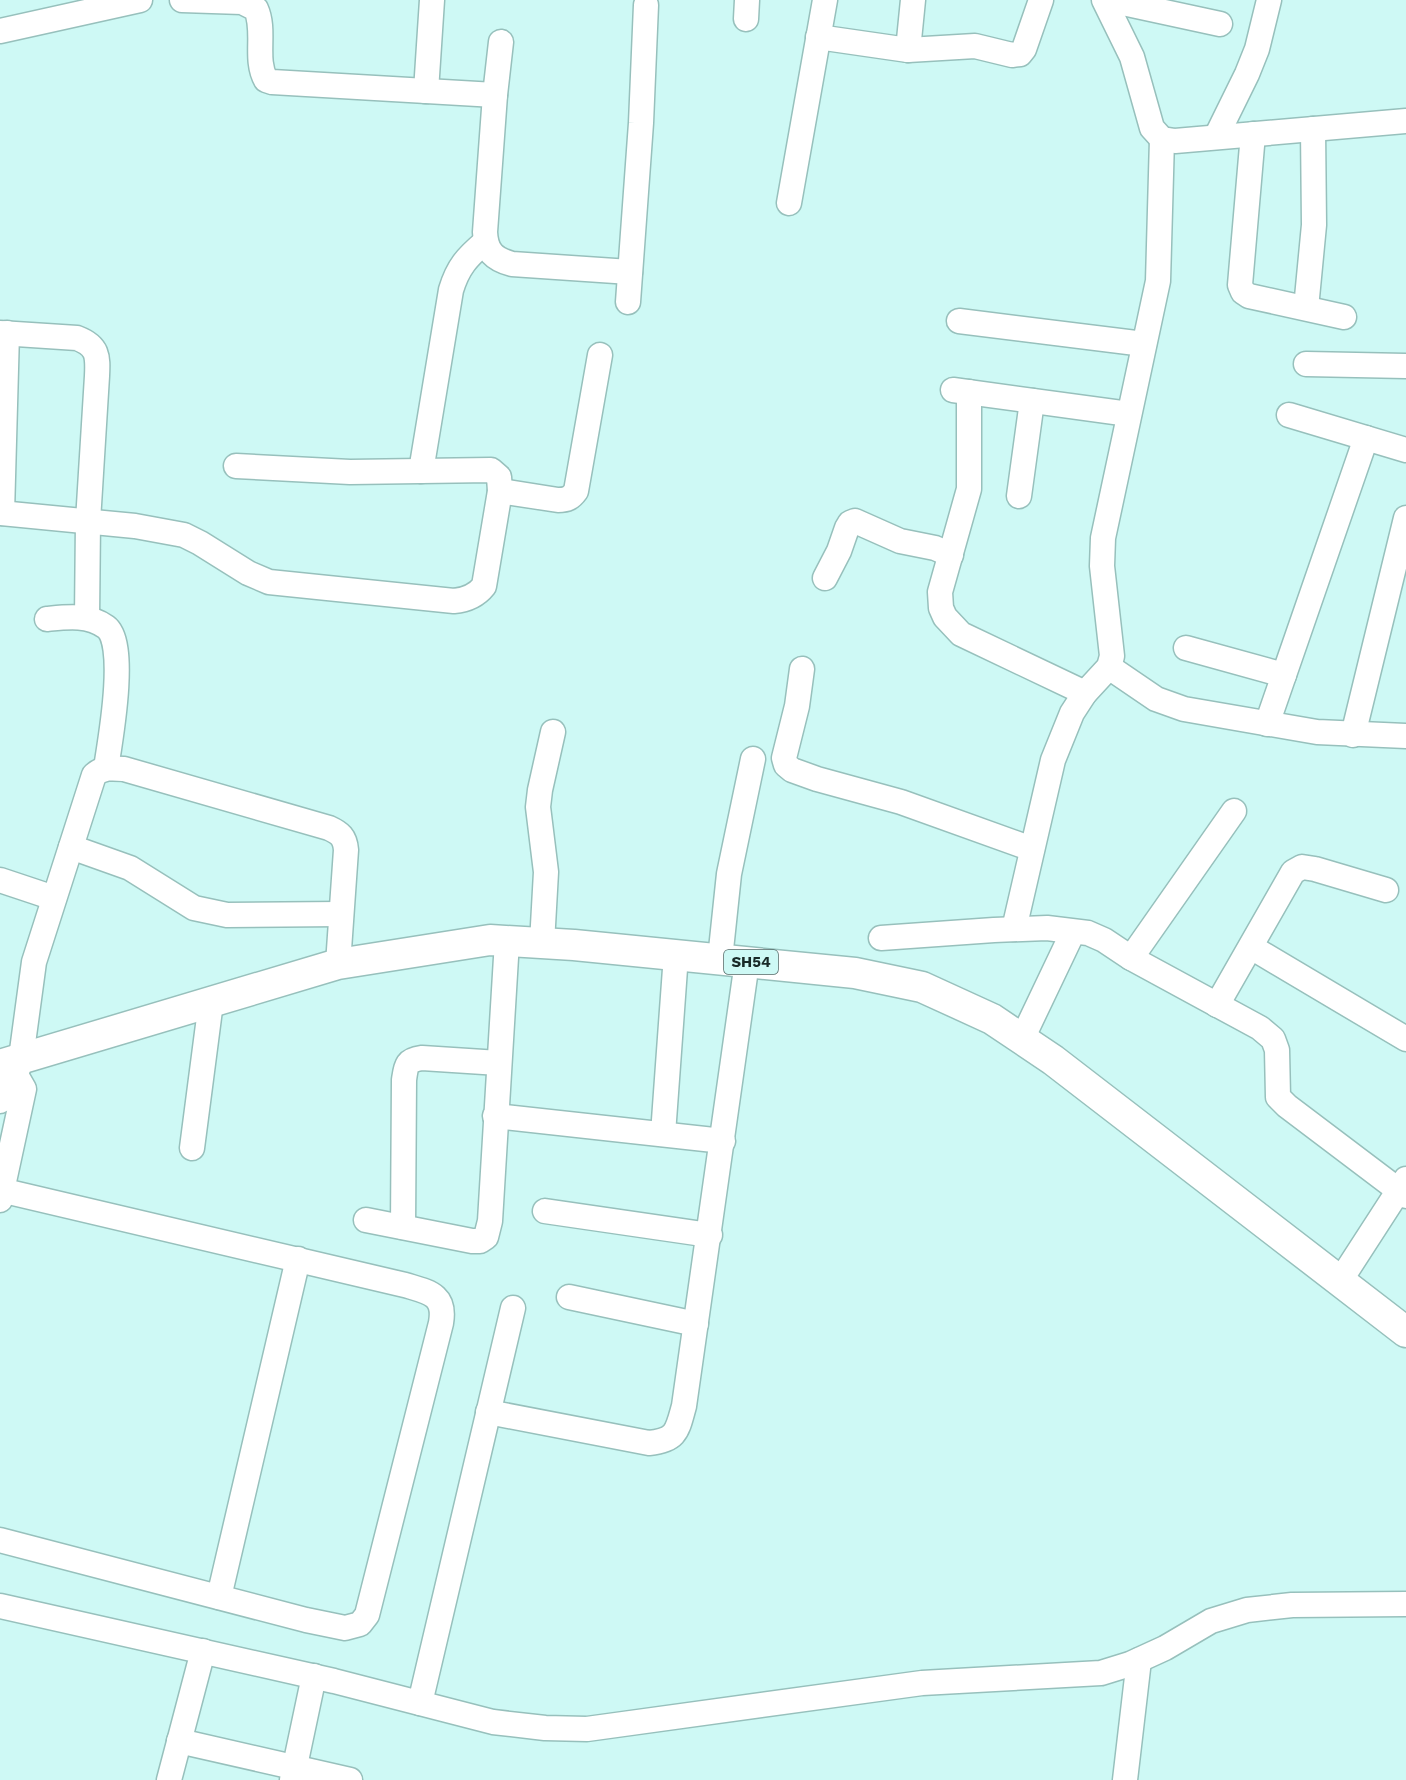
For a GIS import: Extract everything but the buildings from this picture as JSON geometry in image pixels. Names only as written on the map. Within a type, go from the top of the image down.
[{"type":"main road","name":"SH54","points":[[12,1066],[338,964],[490,940],[676,955],[855,973],[922,987],[992,1019],[1062,1067],[1406,1332]]},
{"type":"street","points":[[0,31],[103,4],[140,0]]},
{"type":"street","points":[[182,0],[242,2],[256,9],[261,68],[266,80],[272,82],[495,95]]},
{"type":"street","points":[[426,91],[432,0]]},
{"type":"street","points":[[789,203],[825,0]]},
{"type":"street","points":[[909,51],[913,0]]},
{"type":"street","points":[[819,37],[909,51],[975,46],[1012,56],[1020,54],[1024,49],[1041,0]]},
{"type":"street","points":[[1104,0],[1132,57],[1152,128],[1162,139],[1175,141],[1406,121]]},
{"type":"street","points":[[1109,0],[1220,24]]},
{"type":"street","points":[[1216,137],[1254,57],[1269,0]]},
{"type":"street","points":[[628,302],[641,123],[646,5]]},
{"type":"street","points":[[501,42],[485,242],[490,254],[512,264],[630,272]]},
{"type":"street","points":[[1306,308],[1314,225],[1313,129]]},
{"type":"street","points":[[1253,134],[1240,285],[1243,292],[1249,296],[1344,317]]},
{"type":"street","points":[[1014,929],[1053,760],[1072,713],[1085,693],[1109,667],[1112,656],[1102,566],[1103,538],[1158,281],[1162,139]]},
{"type":"street","points":[[421,471],[451,290],[456,272],[485,242]]},
{"type":"street","points":[[959,321],[1144,344]]},
{"type":"street","points":[[87,618],[88,521],[97,376],[96,352],[87,342],[77,338],[3,333],[1,513],[88,521],[135,526],[184,535],[248,573],[269,582],[454,601],[465,600],[479,592],[484,586],[500,491],[499,477],[491,470],[350,472],[236,466]]},
{"type":"street","points":[[500,491],[558,500],[567,500],[576,491],[600,356]]},
{"type":"street","points":[[1306,364],[1406,366]]},
{"type":"street","points":[[1085,693],[962,634],[945,618],[941,608],[940,592],[969,489],[961,391],[1129,414]]},
{"type":"street","points":[[1019,496],[1032,400]]},
{"type":"street","points":[[1289,415],[1406,450]]},
{"type":"street","points":[[1267,724],[1366,438]]},
{"type":"street","points":[[1353,735],[1406,518]]},
{"type":"street","points":[[825,578],[840,551],[846,528],[855,521],[900,541],[934,548],[951,555]]},
{"type":"street","points":[[47,619],[87,618],[106,627],[112,633],[117,657],[113,719],[106,768]]},
{"type":"street","points":[[1186,648],[1284,675]]},
{"type":"street","points":[[1109,667],[1156,699],[1184,709],[1317,732],[1406,736]]},
{"type":"street","points":[[802,669],[797,706],[783,758],[792,770],[901,802],[1032,849]]},
{"type":"street","points":[[542,943],[546,872],[538,807],[553,732]]},
{"type":"street","points":[[488,1412],[649,1443],[666,1441],[678,1430],[684,1406],[723,1140],[734,961],[729,874],[753,759]]},
{"type":"street","points":[[0,1101],[12,1066],[34,962],[54,898],[94,775],[106,768],[124,769],[329,828],[341,834],[346,850],[338,964]]},
{"type":"street","points":[[1131,958],[1234,811]]},
{"type":"street","points":[[71,847],[130,868],[194,908],[227,915],[342,914]]},
{"type":"street","points":[[1218,1005],[1293,872],[1302,867],[1386,890]]},
{"type":"street","points":[[0,880],[54,898]]},
{"type":"street","points":[[881,938],[1047,928],[1088,933],[1260,1028],[1273,1040],[1277,1050],[1278,1097],[1404,1188],[1340,1281]]},
{"type":"street","points":[[1022,1039],[1073,932]]},
{"type":"street","points":[[366,1220],[472,1241],[486,1237],[490,1221],[507,941]]},
{"type":"street","points":[[1251,947],[1406,1039]]},
{"type":"street","points":[[663,1134],[676,955]]},
{"type":"street","points":[[192,1148],[211,1002]]},
{"type":"street","points":[[403,1227],[404,1080],[408,1062],[422,1058],[499,1063]]},
{"type":"street","points":[[0,1540],[345,1628],[354,1627],[364,1621],[441,1323],[442,1308],[438,1299],[431,1293],[405,1285],[298,1259],[1,1194],[24,1089],[12,1066]]},
{"type":"street","points":[[495,1116],[723,1140]]},
{"type":"street","points":[[545,1211],[710,1235]]},
{"type":"street","points":[[219,1597],[298,1259]]},
{"type":"street","points":[[568,1297],[696,1324]]},
{"type":"street","points":[[420,1703],[513,1308]]},
{"type":"street","points":[[0,1606],[314,1676],[493,1722],[545,1728],[587,1729],[922,1683],[1101,1673],[1140,1660],[1212,1621],[1247,1610],[1292,1605],[1406,1604]]},
{"type":"street","points":[[169,1780],[203,1651]]},
{"type":"street","points":[[1125,1780],[1140,1660]]},
{"type":"street","points":[[293,1774],[314,1676]]},
{"type":"street","points":[[179,1741],[293,1774],[350,1780]]}]
